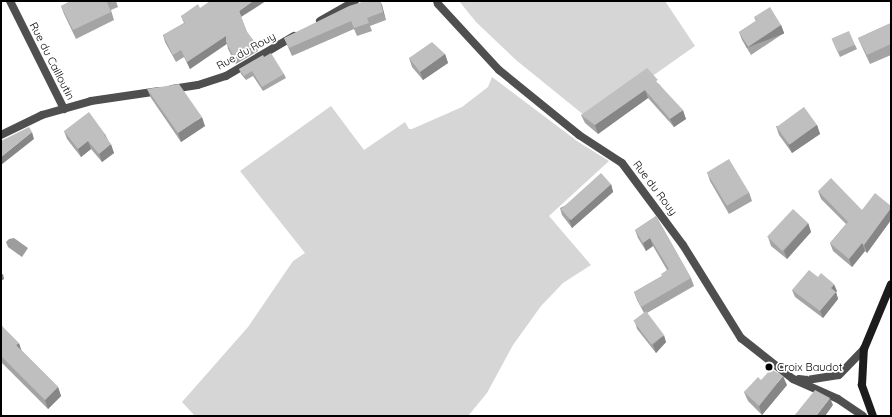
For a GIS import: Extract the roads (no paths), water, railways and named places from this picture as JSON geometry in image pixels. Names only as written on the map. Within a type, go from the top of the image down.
[{"type":"street","name":"Rue du Cailloutin","points":[[10,1],[64,109]]},
{"type":"street","points":[[313,25],[355,1]]},
{"type":"street","name":"Rue du Rouy","points":[[437,1],[438,4],[499,70],[579,135],[622,163],[683,245],[741,338],[793,379],[838,399],[863,416]]},
{"type":"street","name":"Rue du Rouy","points":[[1,135],[42,115],[91,101],[198,85],[226,76],[300,33]]},
{"type":"street","points":[[873,416],[862,385],[864,349],[891,284]]},
{"type":"street","points":[[793,379],[807,380],[839,375],[864,349]]},
{"type":"place","name":"Croix Baudot","points":[[769,367]]}]
